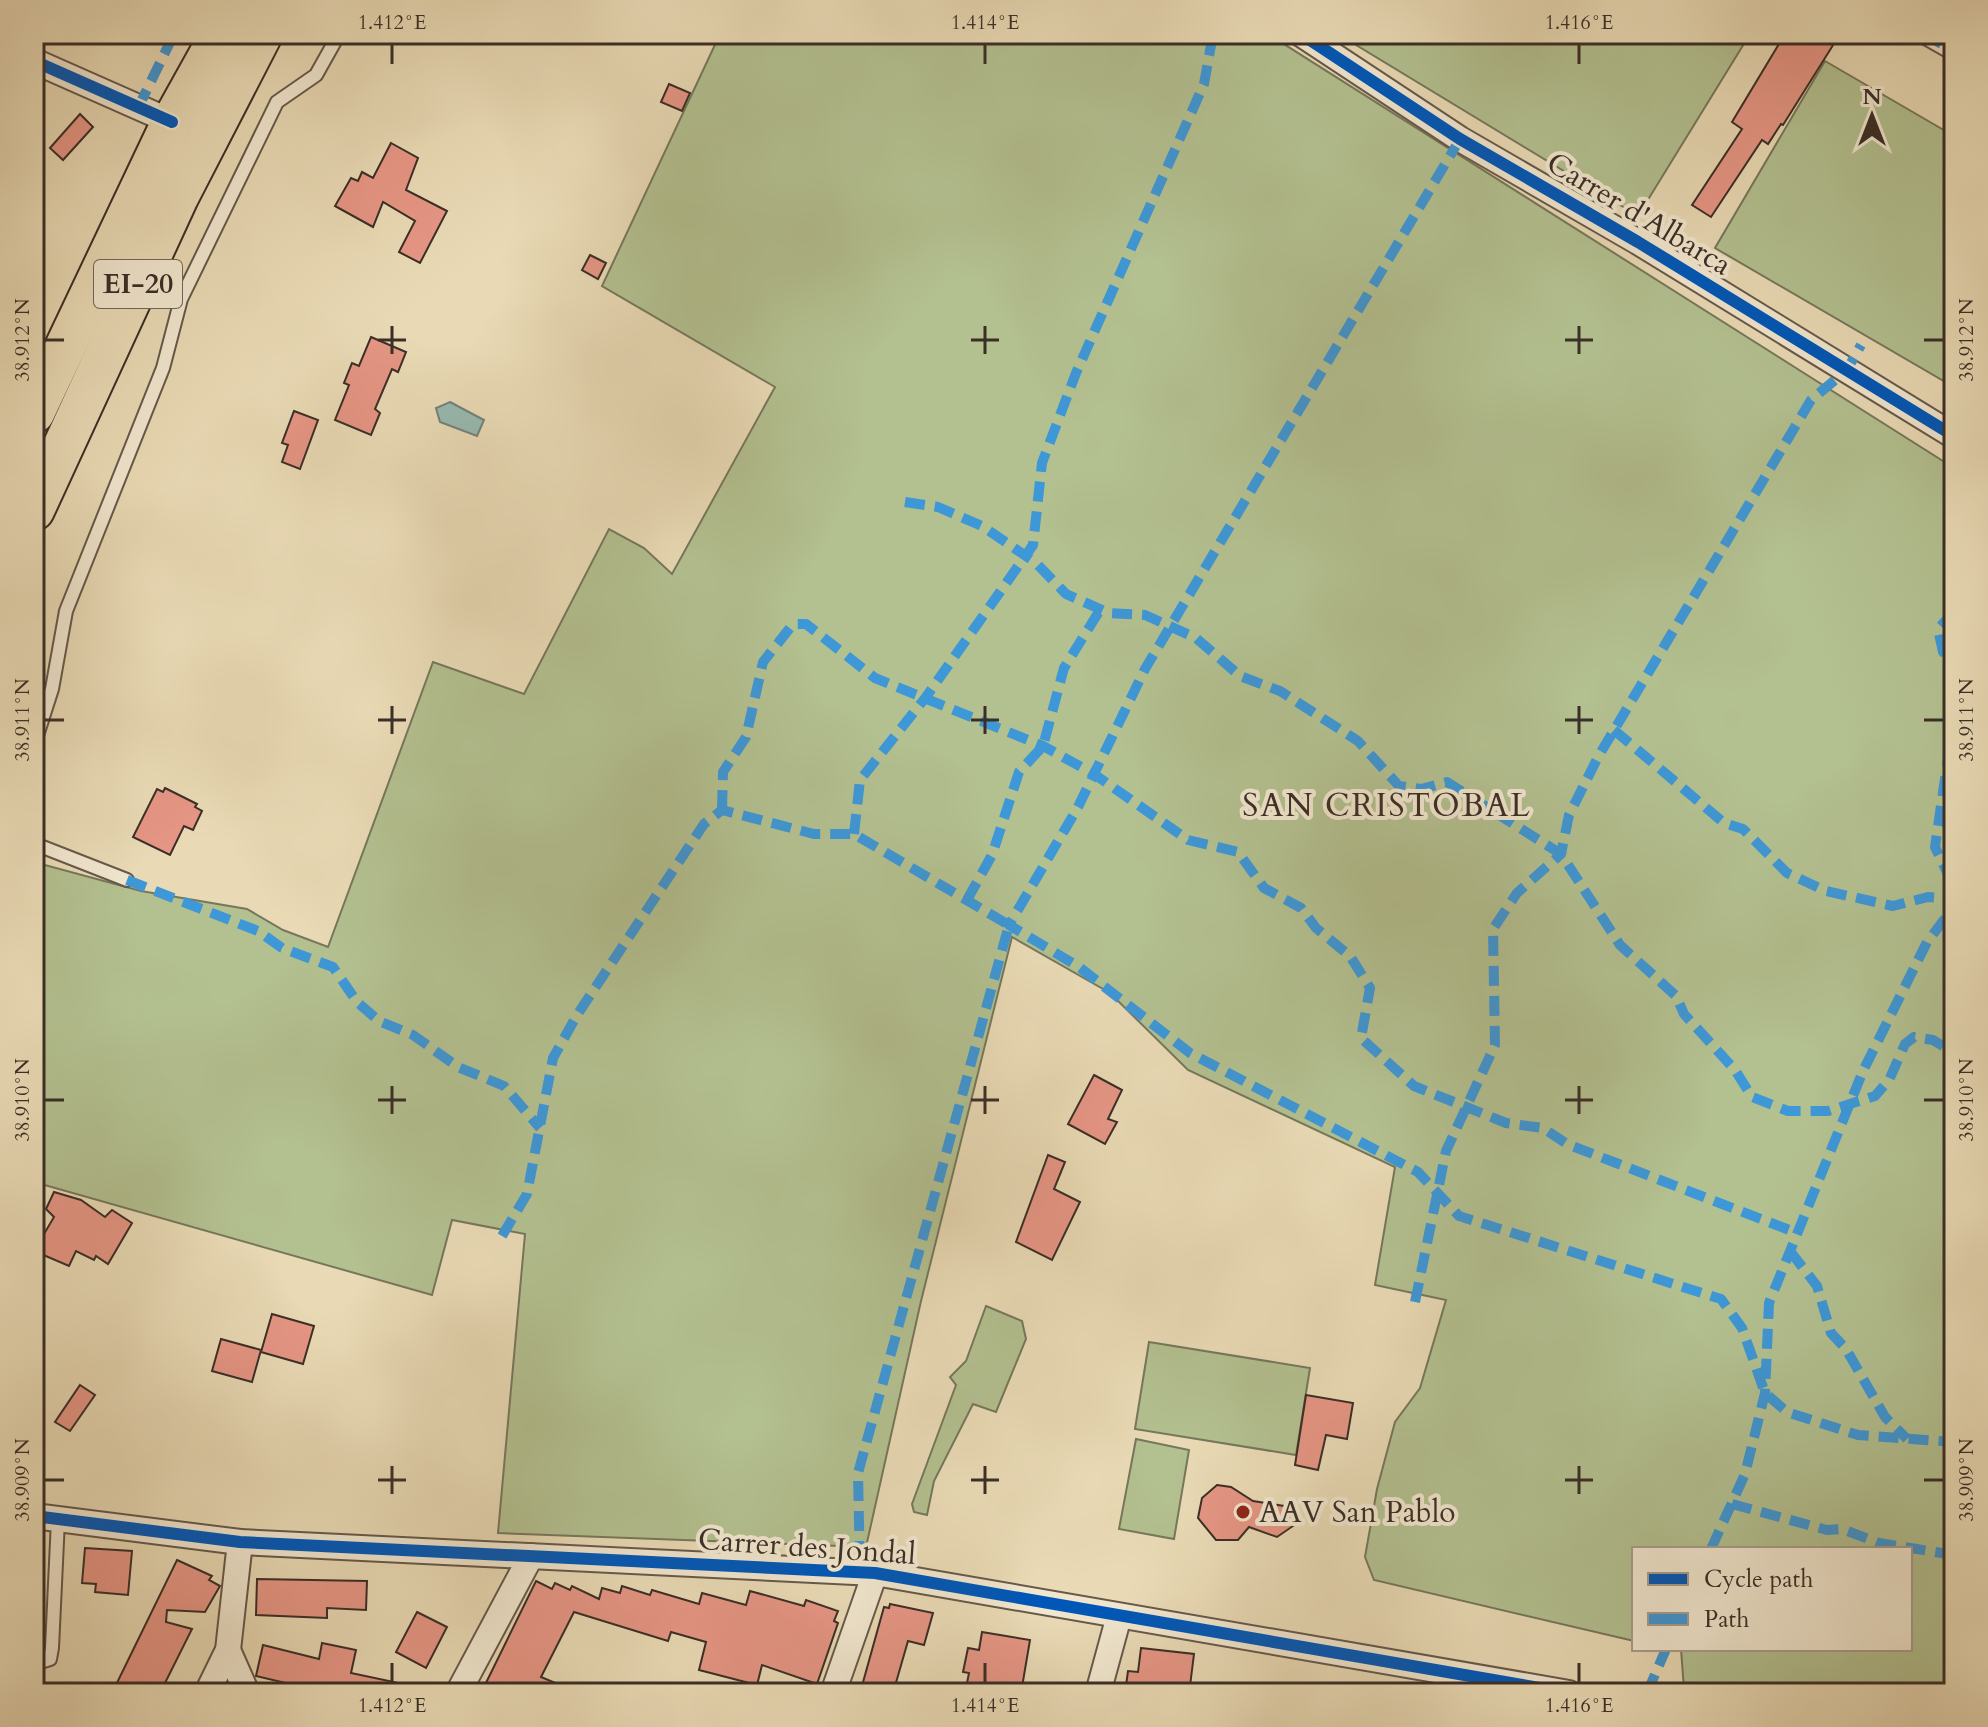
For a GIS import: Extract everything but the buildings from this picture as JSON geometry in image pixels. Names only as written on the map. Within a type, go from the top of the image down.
[{"type":"highway","name":"EI-20","points":[[34,413],[172,122],[221,34]]},
{"type":"highway","name":"EI-20","points":[[36,507],[178,197],[262,34]]},
{"type":"street","name":"Carrer d'Albarca","points":[[1301,34],[1460,139],[1638,242],[1954,436]]},
{"type":"street","points":[[1924,34],[1954,51]]},
{"type":"street","points":[[34,61],[172,122]]},
{"type":"street","name":"Carrer des Jondal","points":[[46,1518],[240,1542],[875,1573],[1569,1693]]},
{"type":"street","points":[[207,1693],[228,1650],[240,1542]]},
{"type":"street","points":[[458,1693],[531,1556]]},
{"type":"street","points":[[833,1693],[875,1573]]},
{"type":"street","points":[[1098,1693],[1119,1616]]},
{"type":"street","points":[[228,1650],[247,1693]]},
{"type":"lane","points":[[34,745],[52,689],[66,611],[163,368],[181,299],[277,102],[316,75],[339,34]]},
{"type":"lane","points":[[34,837],[35,844],[127,880]]},
{"type":"lane","points":[[34,1664],[50,1659],[52,1648],[46,1518]]},
{"type":"green space","points":[[720,34],[1268,34],[1954,468],[1954,1693],[1703,1693],[1684,1689],[1681,1651],[1912,1651],[1912,1547],[1632,1547],[1632,1641],[1374,1580],[1365,1557],[1377,1489],[1395,1422],[1420,1388],[1446,1300],[1375,1285],[1395,1167],[1188,1070],[1110,993],[1012,937],[921,1301],[866,1547],[498,1533],[525,1234],[452,1220],[432,1295],[34,1182],[34,862],[141,891],[247,909],[283,930],[328,947],[433,662],[524,694],[609,529],[644,548],[672,574],[775,387],[602,286]]},
{"type":"green space","points":[[1338,34],[1750,34],[1638,216]]},
{"type":"green space","points":[[1825,61],[1954,136],[1954,387],[1715,248]]},
{"type":"green space","points":[[986,1306],[1022,1321],[1026,1339],[996,1412],[973,1404],[934,1481],[927,1515],[914,1512],[912,1504],[956,1385],[950,1377],[966,1361]]},
{"type":"green space","points":[[1149,1342],[1310,1368],[1296,1455],[1135,1429]]},
{"type":"green space","points":[[1136,1439],[1189,1450],[1174,1539],[1119,1529]]},
{"type":"water","points":[[450,402],[484,420],[477,436],[440,422],[436,408]]},
{"type":"marked path","points":[[138,108],[174,34]]},
{"type":"marked path","points":[[854,834],[860,780],[926,697],[1033,545],[1042,463],[1076,373],[1204,84],[1213,34]]},
{"type":"marked path","points":[[1924,34],[1954,51]]},
{"type":"marked path","points":[[1460,139],[1145,669],[1078,807],[1009,925],[1079,967],[1190,1053],[1418,1172],[1459,1216],[1721,1299],[1742,1328],[1765,1393],[1787,1412],[1858,1435],[1954,1442]]},
{"type":"marked path","points":[[1415,1302],[1446,1151],[1495,1045],[1493,929],[1517,893],[1561,854],[1569,815],[1598,757],[1811,400],[1847,370],[1861,345]]},
{"type":"marked path","points":[[905,502],[938,507],[982,526],[1036,563],[1066,594],[1109,613],[1145,615],[1196,638],[1240,676],[1280,691],[1358,741],[1399,786],[1421,789],[1447,782],[1561,854],[1620,945],[1676,996],[1684,1014],[1735,1070],[1752,1097],[1788,1111],[1828,1111],[1875,1096],[1889,1080],[1905,1044],[1914,1037],[1933,1040],[1954,1053]]},
{"type":"marked path","points":[[967,900],[992,855],[1019,772],[1043,746],[1064,668],[1100,610]]},
{"type":"marked path","points":[[1954,611],[1938,629],[1943,652],[1954,663]]},
{"type":"marked path","points":[[722,810],[723,772],[746,737],[763,662],[793,624],[806,624],[875,678],[1043,746],[1094,774],[1188,840],[1238,852],[1264,888],[1301,908],[1316,928],[1350,956],[1370,988],[1361,1038],[1414,1086],[1506,1123],[1543,1128],[1567,1144],[1797,1233]]},
{"type":"marked path","points":[[1954,717],[1935,847],[1954,887]]},
{"type":"marked path","points":[[1614,730],[1724,823],[1743,829],[1787,873],[1826,891],[1893,906],[1928,897],[1954,899]]},
{"type":"marked path","points":[[502,1236],[527,1194],[553,1058],[577,1015],[704,824],[722,810],[814,834],[854,834],[1009,925],[858,1473],[860,1572]]},
{"type":"marked path","points":[[34,862],[35,844]]},
{"type":"marked path","points":[[127,880],[258,931],[282,948],[333,967],[357,1002],[379,1021],[413,1035],[458,1067],[504,1086],[540,1128]]},
{"type":"marked path","points":[[1712,1547],[1745,1474],[1765,1393],[1769,1303],[1863,1071],[1927,942],[1954,907]]},
{"type":"marked path","points":[[1790,1251],[1817,1286],[1831,1333],[1846,1349],[1885,1417],[1907,1439]]},
{"type":"marked path","points":[[1732,1504],[1827,1530],[1842,1529],[1879,1543],[1904,1547]]},
{"type":"marked path","points":[[1912,1548],[1954,1555]]},
{"type":"marked path","points":[[1647,1693],[1665,1651]]},
{"type":"cycle path","points":[[1301,34],[1460,139],[1638,242],[1954,436]]},
{"type":"cycle path","points":[[34,61],[172,122]]},
{"type":"cycle path","points":[[34,1516],[240,1542],[875,1573],[1569,1693]]},
{"type":"place","name":"AAV San Pablo","points":[[1243,1512]]},
{"type":"district","name":"SAN CRISTOBAL","points":[[1387,806]]}]
